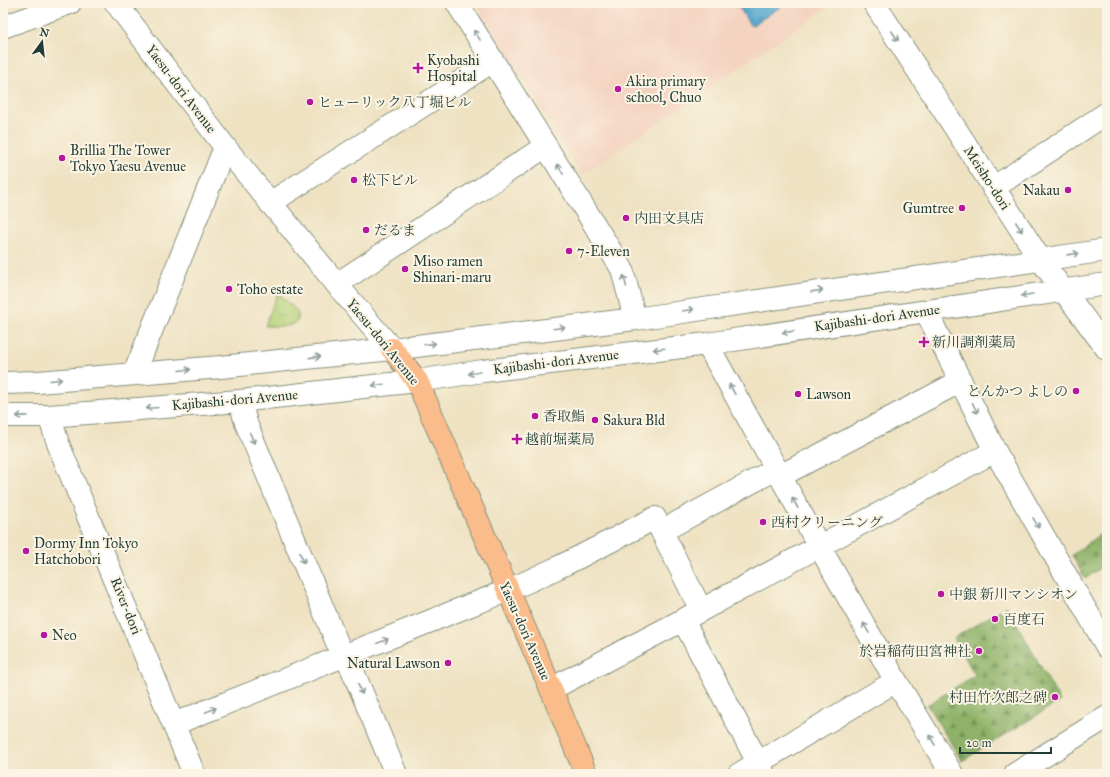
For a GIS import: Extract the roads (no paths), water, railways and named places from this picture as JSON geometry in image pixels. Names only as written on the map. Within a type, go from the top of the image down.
[{"type":"main road","name":"Yaesu-dori Avenue","points":[[392,349],[417,381],[551,689],[586,774]]},
{"type":"street","points":[[3,27],[70,3]]},
{"type":"street","name":"Yaesu-dori Avenue","points":[[116,3],[225,147],[392,349]]},
{"type":"street","points":[[457,3],[622,269],[635,318]]},
{"type":"street","name":"Meisho-dori","points":[[874,3],[1040,259],[1107,349]]},
{"type":"street","points":[[270,203],[493,61]]},
{"type":"street","points":[[993,188],[1107,113]]},
{"type":"street","points":[[337,284],[546,146]]},
{"type":"street","points":[[134,374],[225,147]]},
{"type":"street","points":[[3,383],[38,382],[134,374],[392,349],[635,318],[1107,250]]},
{"type":"street","name":"Kajibashi-dori Avenue","points":[[3,416],[49,416],[240,401],[417,381],[483,371],[706,344],[1107,284]]},
{"type":"street","points":[[926,311],[995,451],[1107,647]]},
{"type":"street","points":[[706,344],[896,681],[952,774]]},
{"type":"street","points":[[662,531],[961,381]]},
{"type":"street","points":[[240,401],[249,430],[338,645],[352,669],[396,774]]},
{"type":"street","name":"River-dori","points":[[49,416],[59,446],[194,774]]},
{"type":"street","points":[[551,689],[692,615],[995,451]]},
{"type":"street","points":[[174,724],[508,591],[542,576],[655,518],[662,531],[692,615],[761,769]]},
{"type":"street","points":[[739,774],[761,769],[896,681]]},
{"type":"street","points":[[1014,774],[1107,717]]},
{"type":"water","points":[[736,3],[787,3],[751,26]]},
{"type":"place","name":"Kyobashi Hospital","points":[[418,68]]},
{"type":"place","name":"Akira primary school, Chuo","points":[[618,89]]},
{"type":"place","name":"ヒューリック八丁堀ビル","points":[[310,102]]},
{"type":"place","name":"Brillia The Tower Tokyo Yaesu Avenue","points":[[62,158]]},
{"type":"place","name":"松下ビル","points":[[354,180]]},
{"type":"place","name":"Nakau","points":[[1068,190]]},
{"type":"place","name":"Gumtree","points":[[962,208]]},
{"type":"place","name":"内田文具店","points":[[626,218]]},
{"type":"place","name":"だるま","points":[[366,230]]},
{"type":"place","name":"7-Eleven","points":[[569,251]]},
{"type":"place","name":"Miso ramen Shinari-maru","points":[[405,269]]},
{"type":"place","name":"Toho estate","points":[[229,289]]},
{"type":"place","name":"新川調剤薬局","points":[[924,342]]},
{"type":"place","name":"とんかつ よしの","points":[[1076,391]]},
{"type":"place","name":"Lawson","points":[[798,394]]},
{"type":"place","name":"香取鮨","points":[[535,416]]},
{"type":"place","name":"Sakura Bld","points":[[595,420]]},
{"type":"place","name":"越前堀薬局","points":[[517,439]]},
{"type":"place","name":"西村クリーニング","points":[[763,522]]},
{"type":"place","name":"Dormy Inn Tokyo Hatchobori","points":[[26,551]]},
{"type":"place","name":"中銀 新川マンシオン","points":[[941,594]]},
{"type":"place","name":"百度石","points":[[995,619]]},
{"type":"place","name":"Neo","points":[[44,635]]},
{"type":"place","name":"於岩稲荷田宮神社","points":[[979,651]]},
{"type":"place","name":"Natural Lawson","points":[[448,663]]},
{"type":"place","name":"村田竹次郎之碑","points":[[1055,697]]}]
